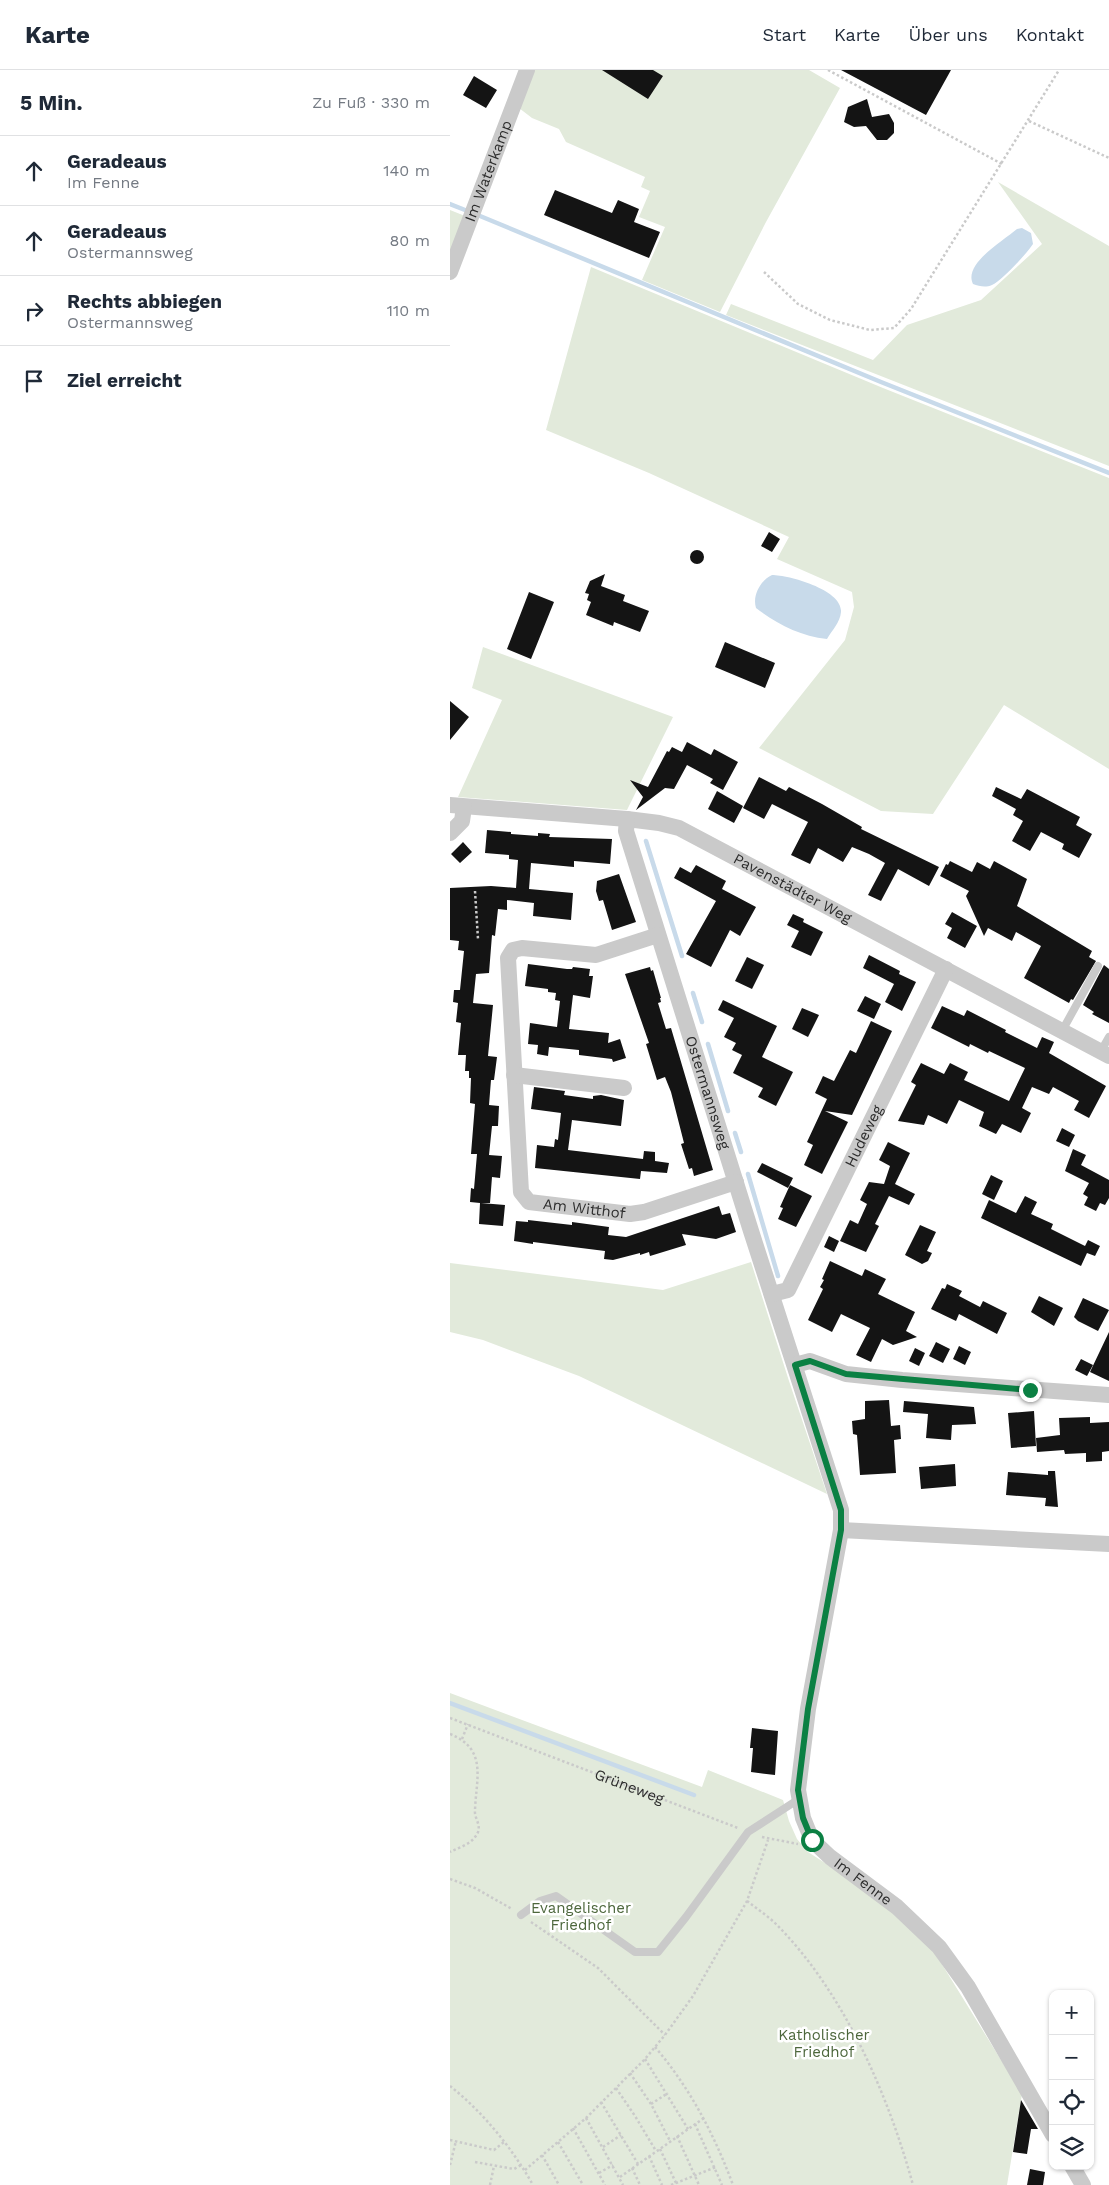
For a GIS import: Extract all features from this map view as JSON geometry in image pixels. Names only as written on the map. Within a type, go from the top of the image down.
[{"type":"street","name":"Im Waterkamp","points":[[450,272],[527,70]]},
{"type":"street","name":"Pavenstädter Weg","points":[[457,806],[627,819],[659,823],[679,828],[1062,1031],[1106,1048]]},
{"type":"street","points":[[450,833],[462,821],[457,806]]},
{"type":"street","name":"Ostermannsweg","points":[[627,819],[626,831],[658,935],[841,1510],[841,1530]]},
{"type":"street","name":"Am Witthof","points":[[658,935],[596,955],[522,948],[513,950],[508,958],[521,1192],[529,1202],[630,1214],[644,1212],[736,1182]]},
{"type":"street","name":"Hudeweg","points":[[772,1294],[788,1290],[946,968]]},
{"type":"street","points":[[514,1075],[624,1088]]},
{"type":"street","points":[[795,1365],[810,1361],[846,1374],[1109,1395]]},
{"type":"street","points":[[841,1530],[1109,1544]]},
{"type":"street","name":"Im Fenne","points":[[841,1530],[808,1709],[799,1798],[803,1818],[812,1840],[830,1857],[897,1907],[939,1948],[968,1986],[1049,2128]]},
{"type":"street","points":[[1074,2170],[1083,2185]]},
{"type":"lane","points":[[1062,1031],[1098,966]]},
{"type":"lane","points":[[521,1915],[540,1901],[556,1896],[635,1952],[658,1952],[748,1832],[799,1798]]},
{"type":"path","points":[[828,70],[1002,164]]},
{"type":"path","points":[[764,272],[798,304],[830,320],[870,330],[894,328],[911,309],[1059,70]]},
{"type":"path","points":[[1029,120],[1109,158]]},
{"type":"path","points":[[475,891],[478,939]]},
{"type":"path","name":"Grüneweg","points":[[450,1718],[768,1840],[797,1844],[812,1840]]},
{"type":"path","points":[[462,1739],[468,1724]]},
{"type":"path","points":[[450,1734],[462,1739],[475,1755],[479,1778],[474,1813],[479,1824],[478,1832],[470,1842],[450,1852]]},
{"type":"path","points":[[525,2170],[586,2118],[645,2059],[665,2035],[693,1996],[747,1901],[768,1840]]},
{"type":"path","points":[[450,1879],[475,1888],[521,1915],[598,1968],[665,2035]]},
{"type":"path","points":[[747,1901],[776,1924],[808,1960],[836,2003],[868,2063],[888,2108],[913,2185]]},
{"type":"path","points":[[655,2047],[676,2071],[704,2118],[733,2185]]},
{"type":"path","points":[[645,2059],[668,2093],[688,2129]]},
{"type":"path","points":[[630,2073],[651,2104],[671,2141]]},
{"type":"path","points":[[450,2086],[494,2129],[525,2170],[533,2185]]},
{"type":"path","points":[[616,2088],[636,2116],[656,2151]]},
{"type":"path","points":[[651,2104],[668,2093]]},
{"type":"path","points":[[602,2102],[638,2164]]},
{"type":"path","points":[[586,2118],[623,2185]]},
{"type":"path","points":[[620,2177],[704,2118]]},
{"type":"path","points":[[695,2124],[716,2167],[722,2185]]},
{"type":"path","points":[[574,2128],[605,2185]]},
{"type":"path","points":[[603,2147],[622,2135]]},
{"type":"path","points":[[677,2136],[699,2185]]},
{"type":"path","points":[[450,2140],[494,2150],[504,2142]]},
{"type":"path","points":[[450,2165],[456,2141]]},
{"type":"path","points":[[558,2142],[583,2185]]},
{"type":"path","points":[[660,2149],[677,2184]]},
{"type":"path","points":[[542,2155],[559,2185]]},
{"type":"path","points":[[649,2156],[662,2185]]},
{"type":"path","points":[[475,2162],[514,2170],[521,2165]]},
{"type":"path","points":[[599,2173],[613,2165]]},
{"type":"path","points":[[490,2185],[494,2166]]},
{"type":"path","points":[[671,2185],[716,2167]]},
{"type":"path","points":[[632,2168],[640,2185]]},
{"type":"green space","points":[[533,70],[809,70],[840,88],[766,222],[720,312],[642,280],[665,227],[639,217],[650,191],[641,187],[645,177],[566,142],[559,129],[532,118],[519,108]]},
{"type":"green space","points":[[998,182],[1109,246],[1109,466],[726,315],[731,304],[873,360],[907,325],[981,300],[1042,244]]},
{"type":"green space","points":[[450,210],[465,216],[450,258]]},
{"type":"green space","points":[[591,267],[883,388],[1109,478],[1109,769],[1004,705],[933,814],[881,811],[759,748],[845,640],[854,607],[852,592],[777,559],[789,537],[649,473],[546,430]]},
{"type":"green space","points":[[483,647],[673,717],[627,810],[458,797],[502,700],[472,688]]},
{"type":"green space","points":[[751,1262],[827,1494],[579,1376],[483,1340],[450,1332],[450,1263],[663,1290]]},
{"type":"green space","points":[[450,1693],[702,1787],[708,1770],[783,1800],[797,1839],[808,1852],[850,1879],[895,1913],[935,1953],[1022,2094],[1007,2185],[450,2185]]},
{"type":"water","points":[[1022,228],[1031,233],[1033,244],[1020,260],[992,285],[984,287],[973,284],[971,276],[979,261],[994,246],[1017,229]]},
{"type":"water","points":[[772,575],[814,585],[833,597],[839,604],[841,612],[837,623],[827,639],[807,635],[789,628],[756,608],[755,598],[758,588],[764,580]]},
{"type":"building","points":[[602,70],[653,70],[663,76],[648,99]]},
{"type":"building","points":[[841,70],[951,70],[926,115]]},
{"type":"building","points":[[474,76],[497,90],[486,108],[463,95]]},
{"type":"building","points":[[867,99],[872,117],[889,114],[894,123],[894,133],[887,140],[877,140],[866,126],[854,127],[844,122],[848,107]]},
{"type":"building","points":[[555,190],[612,213],[618,200],[639,209],[634,222],[660,232],[649,258],[544,215]]},
{"type":"building","points":[[769,532],[780,539],[772,552],[761,546]]},
{"type":"building","points":[[694,550],[700,550],[704,557],[700,564],[694,564],[690,560],[690,554]]},
{"type":"building","points":[[605,574],[601,586],[625,595],[623,601],[649,611],[640,632],[614,622],[613,626],[586,615],[591,602],[587,600],[589,594],[585,593],[590,581]]},
{"type":"building","points":[[529,592],[554,602],[531,659],[507,649]]},
{"type":"building","points":[[725,642],[775,663],[765,688],[715,667]]},
{"type":"building","points":[[450,701],[469,717],[450,740]]},
{"type":"building","points":[[687,742],[711,755],[714,749],[738,762],[723,790],[710,783],[713,779],[687,765],[674,789],[665,788],[636,810],[643,797],[630,780],[648,787],[667,751],[669,752],[672,747],[682,752]]},
{"type":"building","points":[[759,777],[786,791],[789,787],[862,827],[861,829],[939,867],[929,886],[898,869],[881,901],[868,895],[885,863],[869,854],[852,847],[843,862],[818,848],[810,864],[791,855],[808,822],[772,804],[764,819],[743,808]]},
{"type":"building","points":[[996,787],[1021,799],[1027,789],[1080,817],[1076,825],[1092,834],[1079,858],[1062,849],[1064,844],[1041,832],[1030,851],[1012,841],[1023,821],[1013,815],[1016,809],[992,796]]},
{"type":"building","points":[[717,791],[743,806],[734,823],[708,809]]},
{"type":"building","points":[[487,830],[538,836],[538,833],[550,834],[549,837],[612,839],[610,864],[574,861],[574,867],[531,863],[529,889],[573,893],[571,920],[533,916],[534,903],[507,900],[507,910],[498,909],[495,936],[492,935],[489,973],[476,974],[473,1003],[493,1005],[488,1056],[497,1057],[494,1080],[491,1080],[489,1105],[499,1106],[498,1126],[492,1126],[489,1155],[502,1156],[500,1178],[492,1177],[490,1203],[481,1203],[505,1205],[503,1226],[479,1224],[480,1203],[470,1202],[471,1188],[474,1189],[477,1154],[471,1154],[475,1104],[470,1103],[471,1078],[469,1078],[469,1071],[465,1071],[466,1055],[458,1055],[461,1023],[456,1022],[458,1003],[453,1002],[454,990],[460,990],[464,951],[458,950],[459,941],[450,940],[450,888],[491,886],[516,888],[518,860],[509,859],[509,855],[485,853]]},
{"type":"building","points":[[463,842],[472,852],[460,863],[451,854]]},
{"type":"building","points":[[950,861],[972,872],[977,862],[990,869],[994,861],[1027,879],[1017,906],[1092,951],[1089,957],[1096,961],[1073,1000],[1071,999],[1069,1003],[1024,978],[1041,946],[1016,932],[1012,941],[988,928],[984,936],[966,896],[969,891],[940,876],[946,864],[948,865]]},
{"type":"building","points":[[696,865],[726,881],[722,889],[756,907],[740,936],[730,930],[711,967],[686,954],[716,901],[674,878],[680,867],[691,873]]},
{"type":"building","points":[[619,874],[636,922],[612,930],[603,900],[599,901],[596,891],[597,881]]},
{"type":"building","points":[[952,912],[977,926],[965,948],[947,938],[952,928],[945,924]]},
{"type":"building","points":[[793,914],[804,919],[803,922],[823,932],[811,956],[791,947],[799,931],[787,925]]},
{"type":"building","points":[[869,955],[900,971],[899,974],[916,982],[902,1011],[885,1002],[894,984],[863,968]]},
{"type":"building","points":[[747,957],[764,965],[752,989],[735,981]]},
{"type":"building","points":[[528,964],[567,969],[572,969],[573,967],[590,969],[589,976],[593,976],[590,998],[573,995],[569,1029],[609,1033],[608,1043],[620,1039],[626,1058],[613,1062],[612,1059],[579,1055],[579,1050],[549,1047],[548,1056],[537,1054],[538,1045],[528,1044],[530,1023],[557,1027],[560,1001],[555,1000],[556,993],[548,992],[548,989],[525,986]]},
{"type":"building","points":[[1104,965],[1109,969],[1109,1023],[1092,1014],[1094,1012],[1083,1005]]},
{"type":"building","points":[[650,967],[651,971],[653,970],[661,998],[661,1002],[658,1003],[666,1029],[671,1028],[713,1170],[694,1176],[692,1168],[689,1169],[681,1144],[684,1143],[671,1092],[665,1077],[657,1080],[646,1044],[649,1043],[625,974]]},
{"type":"building","points":[[865,996],[881,1004],[874,1019],[857,1011]]},
{"type":"building","points":[[723,1000],[777,1026],[762,1057],[793,1072],[776,1106],[758,1097],[763,1088],[733,1073],[742,1055],[732,1050],[736,1043],[724,1037],[734,1018],[718,1010]]},
{"type":"building","points":[[942,1006],[964,1016],[967,1010],[1037,1048],[1042,1037],[1054,1042],[1049,1053],[1106,1086],[1089,1118],[1074,1110],[1079,1101],[1053,1087],[1049,1094],[1032,1087],[1022,1108],[1031,1113],[1021,1133],[1002,1124],[996,1134],[979,1126],[984,1112],[959,1100],[947,1124],[928,1115],[924,1125],[898,1121],[916,1085],[911,1082],[921,1063],[944,1074],[950,1063],[968,1072],[964,1080],[1009,1101],[1025,1068],[989,1051],[988,1053],[970,1044],[969,1047],[931,1028]]},
{"type":"building","points":[[802,1008],[819,1015],[808,1037],[792,1029]]},
{"type":"building","points":[[871,1021],[892,1031],[852,1115],[825,1111],[848,1122],[822,1174],[804,1165],[813,1145],[807,1142],[827,1099],[815,1093],[823,1076],[834,1081],[850,1050],[856,1053]]},
{"type":"building","points":[[534,1087],[565,1091],[564,1095],[593,1099],[593,1096],[601,1095],[624,1100],[621,1126],[572,1120],[568,1150],[643,1159],[644,1151],[655,1152],[655,1161],[669,1163],[667,1173],[641,1171],[640,1179],[535,1168],[537,1145],[554,1147],[555,1139],[558,1140],[561,1113],[531,1109]]},
{"type":"building","points":[[1062,1128],[1075,1135],[1069,1147],[1056,1141]]},
{"type":"building","points":[[888,1142],[910,1153],[895,1184],[915,1194],[909,1205],[889,1196],[875,1224],[879,1226],[866,1252],[840,1241],[850,1220],[858,1224],[867,1204],[860,1200],[869,1182],[884,1184],[890,1166],[879,1160]]},
{"type":"building","points":[[1073,1149],[1086,1155],[1081,1165],[1109,1180],[1109,1198],[1105,1205],[1100,1203],[1096,1211],[1084,1205],[1088,1197],[1083,1194],[1089,1183],[1065,1171]]},
{"type":"building","points":[[762,1163],[793,1178],[788,1188],[757,1172]]},
{"type":"building","points":[[991,1175],[1003,1181],[994,1200],[982,1194]]},
{"type":"building","points":[[790,1185],[812,1196],[796,1227],[778,1219],[783,1208],[780,1207]]},
{"type":"building","points":[[1025,1196],[1037,1202],[1031,1214],[1053,1224],[1051,1229],[1085,1246],[1088,1240],[1100,1246],[1095,1256],[1087,1253],[1081,1266],[981,1218],[989,1200],[1016,1213]]},
{"type":"building","points":[[719,1206],[722,1215],[730,1213],[736,1232],[716,1239],[682,1234],[686,1245],[650,1256],[649,1252],[613,1260],[604,1259],[605,1251],[514,1241],[516,1221],[528,1222],[528,1220],[572,1225],[572,1222],[609,1227],[608,1235],[626,1237]]},
{"type":"building","points":[[920,1225],[936,1232],[927,1251],[932,1253],[928,1261],[922,1264],[905,1255]]},
{"type":"building","points":[[829,1236],[839,1241],[834,1252],[824,1247]]},
{"type":"building","points":[[830,1261],[862,1276],[865,1269],[886,1279],[878,1294],[915,1312],[906,1331],[917,1337],[893,1345],[882,1339],[871,1362],[856,1355],[870,1328],[841,1314],[832,1332],[808,1320],[823,1289],[820,1287],[824,1280],[822,1279]]},
{"type":"building","points":[[947,1284],[962,1291],[959,1296],[980,1307],[983,1301],[1007,1313],[997,1334],[959,1314],[956,1321],[931,1309],[942,1288],[945,1289]]},
{"type":"building","points":[[1039,1296],[1063,1308],[1054,1326],[1031,1312]]},
{"type":"building","points":[[1083,1298],[1109,1310],[1098,1331],[1074,1317]]},
{"type":"building","points":[[1109,1332],[1109,1381],[1090,1372]]},
{"type":"building","points":[[936,1342],[950,1349],[943,1363],[929,1356]]},
{"type":"building","points":[[959,1346],[971,1352],[965,1365],[953,1359]]},
{"type":"building","points":[[915,1348],[925,1353],[919,1366],[909,1361]]},
{"type":"building","points":[[1081,1359],[1093,1365],[1087,1376],[1075,1370]]},
{"type":"building","points":[[889,1400],[891,1426],[900,1425],[901,1439],[894,1440],[896,1473],[860,1475],[857,1435],[853,1434],[852,1421],[865,1419],[865,1401]]},
{"type":"building","points":[[904,1401],[974,1407],[976,1424],[952,1425],[951,1440],[926,1438],[928,1414],[903,1412]]},
{"type":"building","points":[[1034,1411],[1036,1446],[1011,1448],[1008,1413]]},
{"type":"building","points":[[1090,1417],[1090,1423],[1109,1422],[1109,1451],[1102,1452],[1102,1461],[1086,1462],[1086,1453],[1065,1454],[1064,1450],[1037,1452],[1036,1438],[1060,1435],[1059,1418]]},
{"type":"building","points":[[955,1464],[956,1486],[921,1489],[919,1467]]},
{"type":"building","points":[[1048,1471],[1055,1471],[1058,1507],[1045,1506],[1046,1498],[1006,1495],[1008,1472],[1048,1475]]},
{"type":"building","points":[[752,1728],[778,1731],[775,1775],[751,1772],[753,1748],[750,1748]]},
{"type":"building","points":[[1021,2100],[1038,2129],[1031,2129],[1027,2154],[1013,2152]]},
{"type":"building","points":[[1030,2169],[1045,2172],[1043,2185],[1027,2185]]},
{"type":"waterway","points":[[450,204],[465,210]]},
{"type":"waterway","points":[[480,216],[881,382],[1109,473]]},
{"type":"waterway","points":[[646,841],[682,956]]},
{"type":"waterway","points":[[693,993],[702,1022]]},
{"type":"waterway","points":[[708,1044],[728,1111]]},
{"type":"waterway","points":[[735,1133],[741,1152]]},
{"type":"waterway","points":[[748,1174],[778,1276]]},
{"type":"waterway","points":[[450,1703],[694,1795]]},
{"type":"route","points":[[812,1840],[803,1818],[798,1790],[808,1709],[841,1530],[841,1510],[795,1365],[810,1361],[846,1374],[1030,1390]]},
{"type":"park label","name":"Evangelischer Friedhof","points":[[581,1916]]},
{"type":"park label","name":"Katholischer Friedhof","points":[[824,2044]]}]
